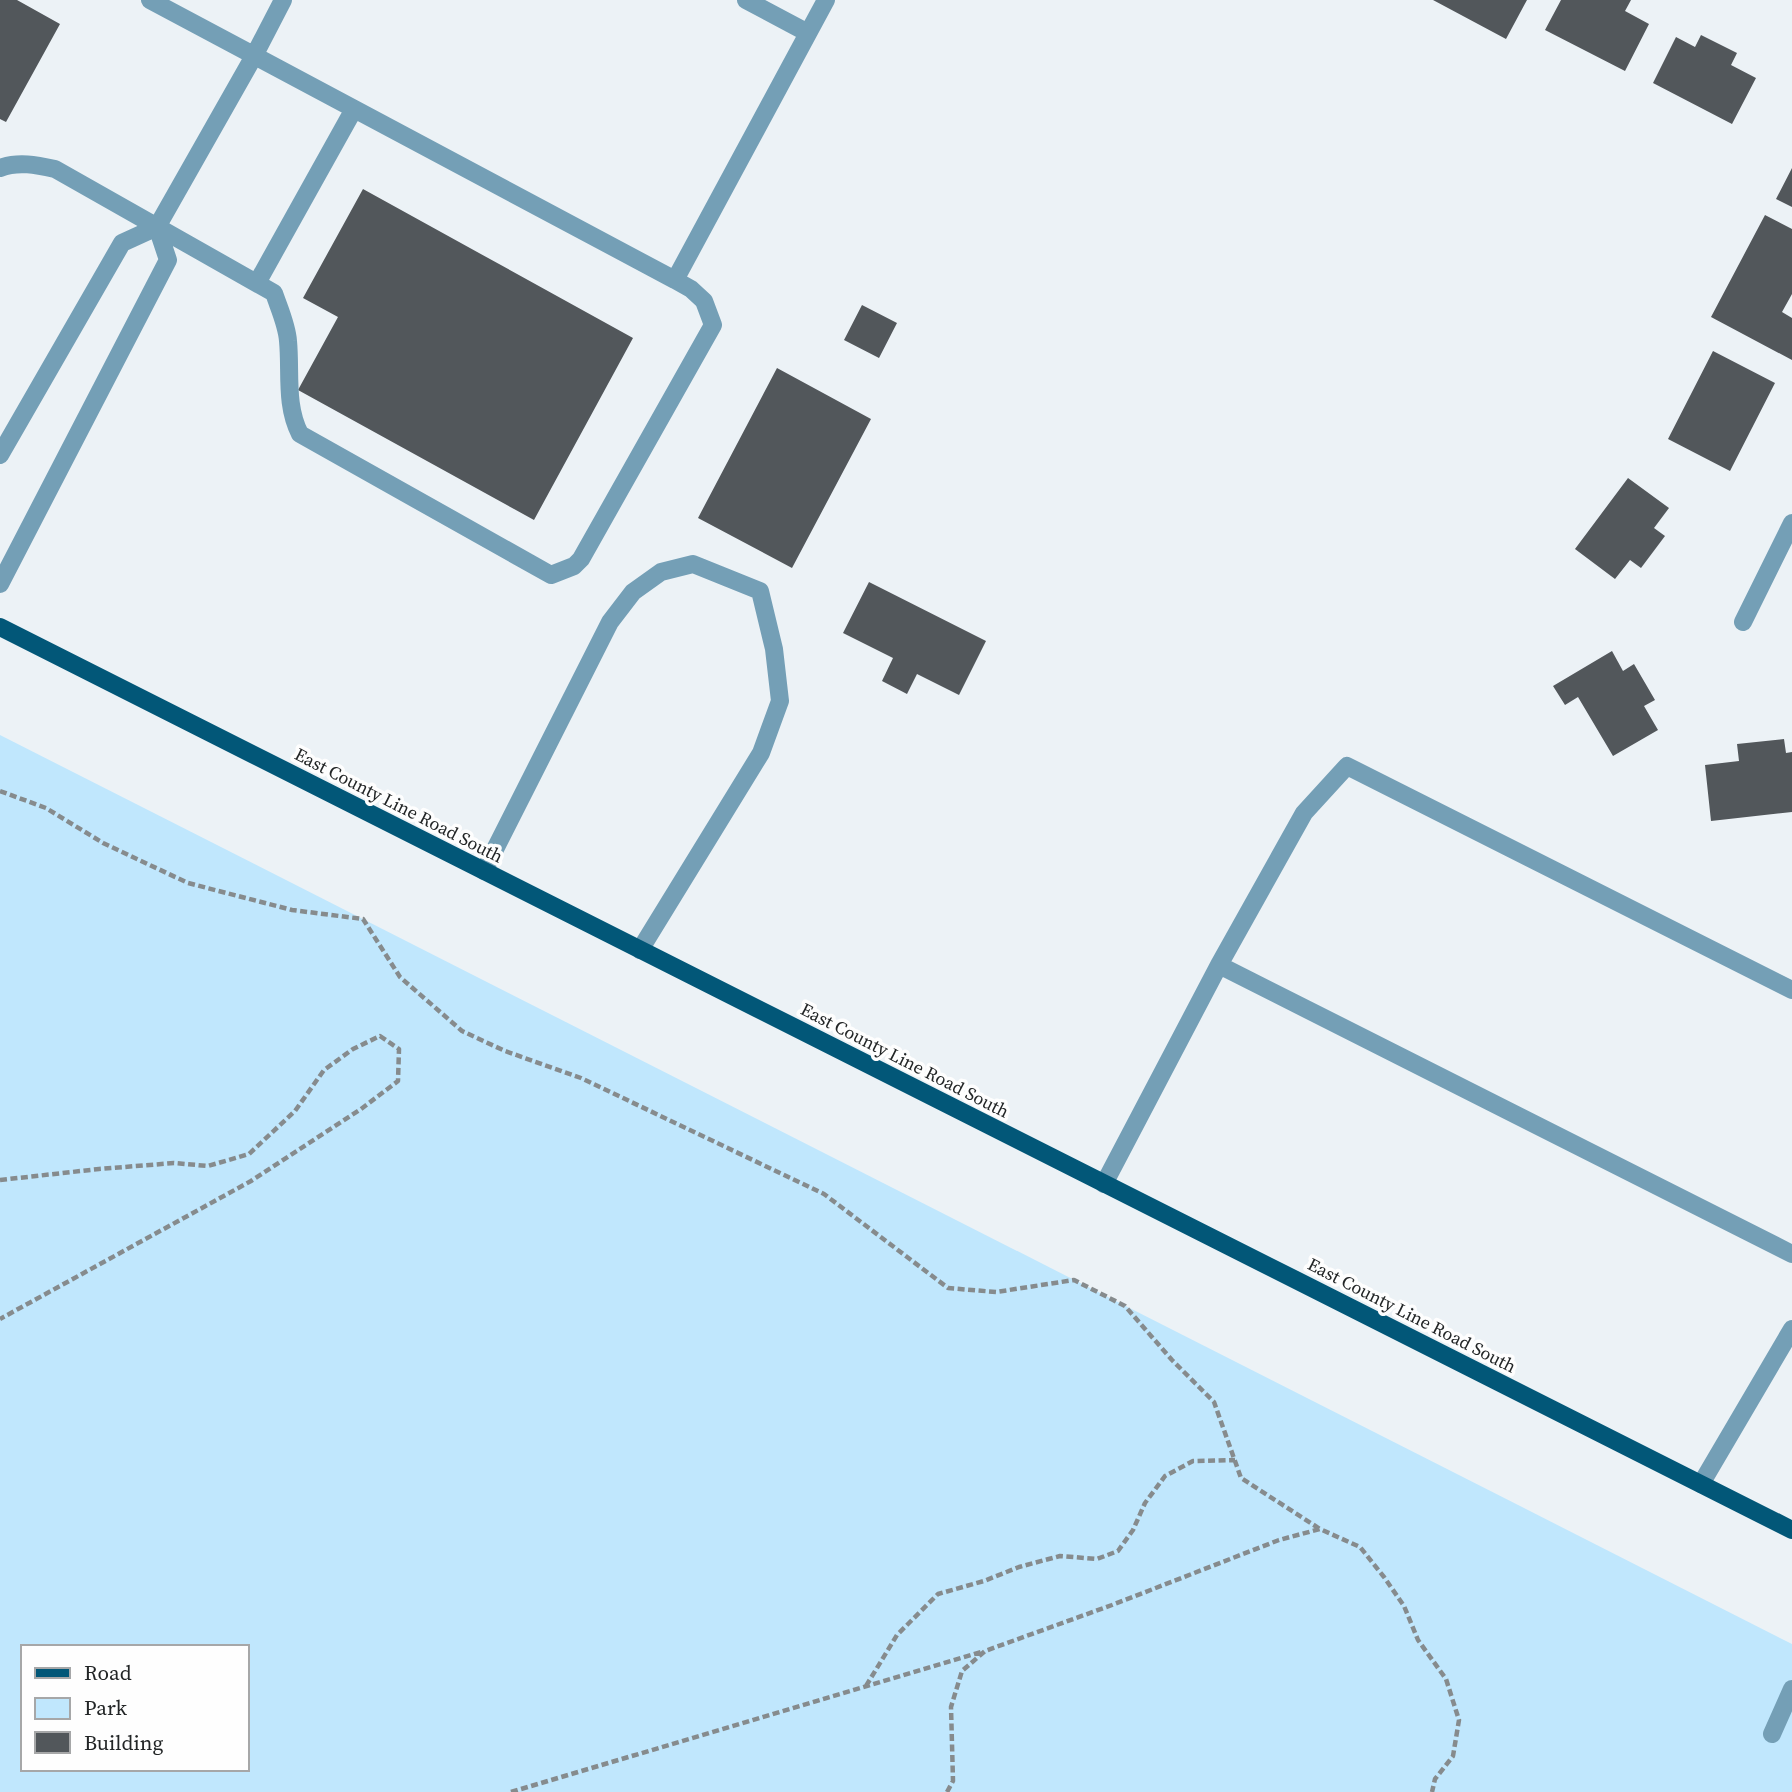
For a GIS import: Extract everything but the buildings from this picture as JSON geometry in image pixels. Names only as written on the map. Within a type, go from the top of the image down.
[{"type":"main road","name":"East County Line Road South","points":[[0,627],[1792,1530]]},
{"type":"street","points":[[0,168],[33,164],[55,169],[274,293],[288,338],[292,410],[294,423],[300,434],[551,575],[574,566],[581,559],[713,325],[704,301],[675,280],[150,0]]},
{"type":"street","points":[[0,454],[122,243],[157,227],[283,0]]},
{"type":"street","points":[[746,0],[808,33]]},
{"type":"street","points":[[675,280],[826,0]]},
{"type":"street","points":[[257,283],[354,109]]},
{"type":"street","points":[[0,584],[168,260],[157,227]]},
{"type":"street","points":[[1743,622],[1792,523]]},
{"type":"street","points":[[484,871],[610,622],[633,592],[661,572],[693,564],[760,591],[774,649],[780,701],[761,753],[640,950]]},
{"type":"street","points":[[1104,1184],[1219,965],[1304,813],[1347,766],[1792,990]]},
{"type":"street","points":[[1219,965],[1792,1254]]},
{"type":"street","points":[[1701,1484],[1792,1329]]},
{"type":"street","points":[[1772,1734],[1792,1689]]},
{"type":"path","points":[[0,791],[46,808],[103,843],[188,883],[292,910],[363,919],[400,978],[462,1031],[505,1051],[581,1078],[824,1194],[948,1289],[996,1292],[1074,1280],[1125,1306],[1172,1360],[1214,1402],[1241,1478],[1320,1529],[1360,1547],[1404,1606],[1418,1640],[1446,1679],[1459,1720],[1453,1756],[1435,1779],[1432,1792]]},
{"type":"path","points":[[0,1180],[174,1163],[208,1167],[249,1154],[295,1111],[324,1070],[353,1049],[380,1036],[398,1049],[398,1081],[361,1109],[251,1181],[0,1319]]},
{"type":"path","points":[[866,1686],[897,1635],[938,1594],[1060,1556],[1097,1559],[1118,1551],[1133,1530],[1145,1503],[1165,1476],[1193,1461],[1235,1460]]},
{"type":"path","points":[[511,1792],[985,1651],[1279,1540],[1320,1529]]},
{"type":"path","points":[[947,1792],[953,1781],[951,1707],[962,1671],[985,1651]]},
{"type":"green space","points":[[0,735],[1792,1644],[1792,1792],[0,1792]]}]
